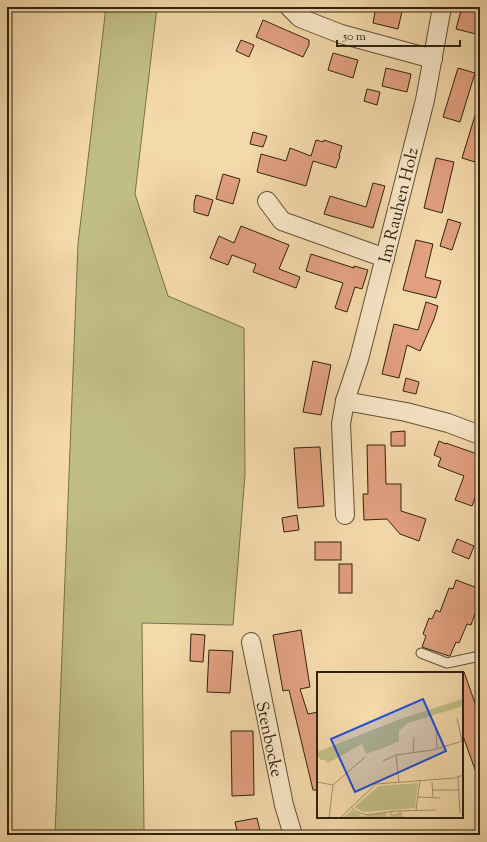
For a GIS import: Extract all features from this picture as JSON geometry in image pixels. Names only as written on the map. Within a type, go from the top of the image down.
[{"type":"street","points":[[289,7],[300,18],[341,34],[433,59]]},
{"type":"street","name":"Im Rauhen Holz","points":[[345,515],[341,424],[344,401],[359,360],[423,108],[442,7]]},
{"type":"street","points":[[267,201],[282,221],[385,258]]},
{"type":"street","points":[[344,401],[406,412],[448,423],[480,435]]},
{"type":"street","name":"Stenbocke","points":[[251,642],[284,805],[293,835]]},
{"type":"lane","points":[[420,653],[447,663],[480,656]]},
{"type":"shaded area","points":[[106,7],[157,7],[135,194],[168,296],[244,328],[245,475],[233,625],[142,623],[144,835],[55,835],[78,244]]},
{"type":"building","points":[[376,7],[403,7],[398,29],[373,23]]},
{"type":"building","points":[[462,7],[480,7],[480,35],[456,29]]},
{"type":"building","points":[[263,20],[309,40],[309,45],[303,57],[256,37]]},
{"type":"building","points":[[241,40],[254,45],[249,57],[236,51]]},
{"type":"building","points":[[333,53],[358,60],[353,78],[328,70]]},
{"type":"building","points":[[386,68],[411,74],[407,92],[382,86]]},
{"type":"building","points":[[458,68],[475,73],[460,122],[443,117]]},
{"type":"building","points":[[367,89],[380,92],[377,105],[364,101]]},
{"type":"building","points":[[477,109],[480,109],[480,143],[475,162],[462,158]]},
{"type":"building","points":[[253,132],[267,136],[263,147],[250,144]]},
{"type":"building","points":[[316,140],[323,142],[324,140],[342,146],[340,156],[336,168],[313,161],[306,186],[257,172],[261,154],[286,161],[290,148],[311,156]]},
{"type":"building","points":[[436,158],[454,162],[442,213],[424,208]]},
{"type":"building","points":[[223,174],[240,179],[233,204],[216,199]]},
{"type":"building","points":[[373,183],[385,186],[373,228],[324,214],[330,196],[366,207]]},
{"type":"building","points":[[196,195],[213,200],[208,216],[194,212]]},
{"type":"building","points":[[448,219],[461,223],[452,250],[440,246]]},
{"type":"building","points":[[241,226],[289,245],[279,269],[300,277],[296,288],[253,272],[256,264],[232,255],[228,265],[210,258],[219,236],[234,243]]},
{"type":"building","points":[[416,240],[433,244],[425,277],[441,281],[436,298],[403,290]]},
{"type":"building","points":[[311,254],[354,268],[354,266],[368,270],[362,289],[355,287],[347,312],[335,308],[343,283],[306,271]]},
{"type":"building","points":[[426,302],[438,306],[420,351],[407,345],[399,378],[382,374],[394,324],[418,330]]},
{"type":"building","points":[[313,361],[331,365],[321,415],[303,412]]},
{"type":"building","points":[[406,378],[419,382],[416,394],[403,391]]},
{"type":"building","points":[[405,431],[405,446],[391,446],[391,432]]},
{"type":"building","points":[[439,441],[480,455],[480,484],[472,506],[455,500],[464,476],[438,466],[441,458],[434,455]]},
{"type":"building","points":[[367,445],[385,445],[386,484],[401,484],[401,511],[426,519],[419,541],[400,534],[387,519],[364,520],[363,494],[368,494]]},
{"type":"building","points":[[320,447],[324,506],[298,508],[294,448]]},
{"type":"building","points":[[297,515],[299,530],[284,532],[282,518]]},
{"type":"building","points":[[457,539],[474,546],[469,559],[452,552]]},
{"type":"building","points":[[315,542],[341,542],[341,560],[315,560]]},
{"type":"building","points":[[339,564],[352,564],[352,593],[339,593]]},
{"type":"building","points":[[456,580],[480,589],[480,613],[476,611],[471,625],[467,624],[459,643],[456,642],[449,656],[422,647],[426,636],[423,634],[429,618],[432,619],[436,610],[440,612],[449,588],[453,589]]},
{"type":"building","points":[[301,630],[310,687],[300,689],[308,714],[317,712],[317,790],[313,790],[289,690],[283,691],[273,635]]},
{"type":"building","points":[[191,634],[205,635],[203,662],[190,661]]},
{"type":"building","points":[[209,650],[233,651],[230,693],[207,692]]},
{"type":"building","points":[[463,672],[480,717],[480,778],[478,778],[463,736]]},
{"type":"building","points":[[231,731],[253,731],[254,795],[232,796]]},
{"type":"building","points":[[257,818],[261,835],[238,835],[235,822]]}]
